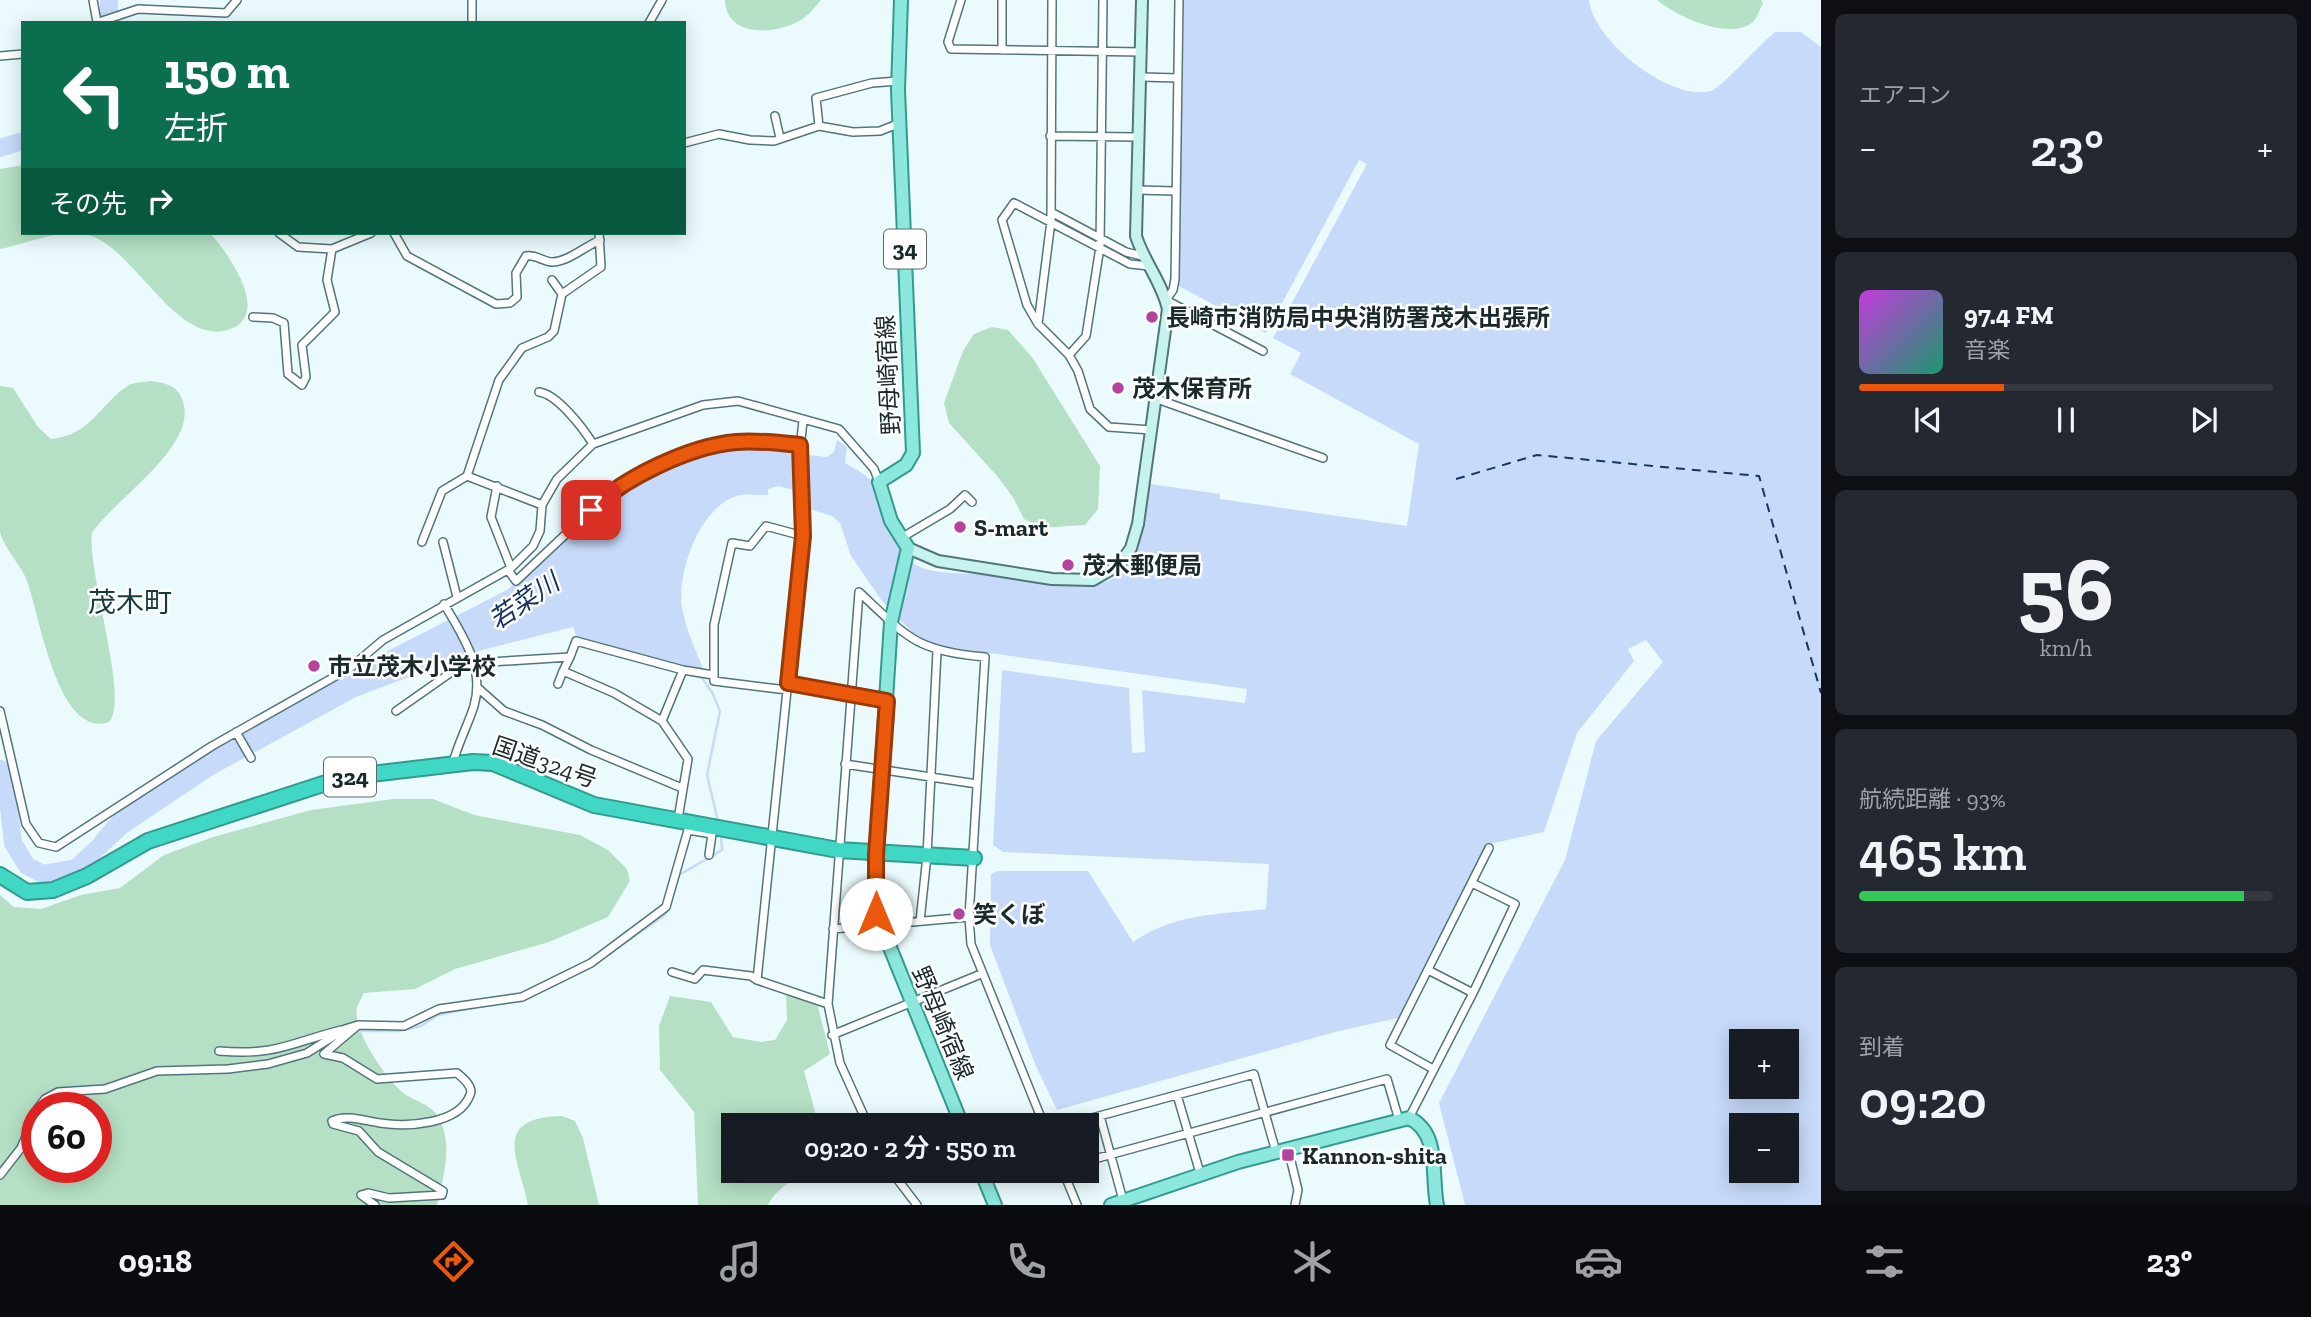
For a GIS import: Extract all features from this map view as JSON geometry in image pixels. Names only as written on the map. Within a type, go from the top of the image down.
[{"type":"highway","name":"国道324号","points":[[0,875],[27,892],[53,890],[87,876],[148,841],[179,830],[354,776],[453,763],[493,763],[594,805],[716,828],[876,855],[974,858]]},
{"type":"main road","name":"野母崎宿線","points":[[879,482],[906,465],[913,453],[898,81],[901,0]]},
{"type":"main road","points":[[879,482],[891,521],[904,543]]},
{"type":"main road","name":"野母崎宿線","points":[[904,543],[892,616],[876,855],[876,914],[957,1113]]},
{"type":"main road","points":[[1117,1203],[1200,1173],[1404,1119],[1422,1126],[1430,1143],[1437,1205]]},
{"type":"main road","points":[[986,1183],[995,1205]]},
{"type":"street","points":[[93,0],[98,21],[138,9],[226,13],[237,0]]},
{"type":"street","points":[[472,0],[472,21]]},
{"type":"street","points":[[650,21],[662,0]]},
{"type":"street","points":[[961,0],[948,42],[951,49],[1142,52]]},
{"type":"street","points":[[1002,0],[1002,50]]},
{"type":"street","points":[[1038,324],[1051,217],[1052,0]]},
{"type":"street","points":[[1069,355],[1086,336],[1100,247],[1103,0]]},
{"type":"street","points":[[972,502],[965,495],[904,543],[938,561],[1052,579],[1082,581],[1102,577],[1119,565],[1131,548],[1142,499],[1167,326],[1166,300],[1142,256],[1136,236],[1143,0]]},
{"type":"street","points":[[1166,300],[1173,290],[1175,279],[1179,0]]},
{"type":"street","points":[[0,56],[21,54]]},
{"type":"street","points":[[1142,77],[1177,78]]},
{"type":"street","points":[[819,126],[816,98],[872,83],[898,81]]},
{"type":"street","points":[[775,116],[780,138]]},
{"type":"street","points":[[686,142],[719,134],[750,140],[780,138],[819,126],[853,132],[880,131],[900,123]]},
{"type":"street","points":[[1050,136],[1138,137]]},
{"type":"street","points":[[1137,190],[1175,191]]},
{"type":"street","points":[[1142,256],[1014,203],[1002,220],[1027,305],[1038,324],[1069,355],[1078,371],[1087,402],[1100,421],[1117,429],[1151,430]]},
{"type":"street","points":[[1051,217],[1130,264],[1149,266]]},
{"type":"street","points":[[282,235],[298,247],[332,249],[366,235]]},
{"type":"street","points":[[395,235],[407,256],[496,304],[510,303],[517,297],[516,272],[526,256],[562,261],[599,236],[602,261],[598,271],[562,294],[554,331],[548,337],[522,348],[499,380],[467,477],[442,491],[422,542]]},
{"type":"street","points":[[253,317],[273,317],[284,323],[288,374],[302,385],[306,377],[302,345],[335,312],[327,280],[332,249]]},
{"type":"street","points":[[552,279],[562,294]]},
{"type":"street","points":[[1166,300],[1263,351]]},
{"type":"street","points":[[539,391],[544,392],[567,412],[593,444]]},
{"type":"street","points":[[1157,399],[1323,458]]},
{"type":"street","points":[[0,711],[26,824],[33,837],[48,847],[65,844],[161,778],[350,668],[383,640],[509,569],[533,546],[540,531],[542,505],[572,461],[593,444],[721,401],[750,403],[803,421],[839,429],[874,469],[879,482]]},
{"type":"street","points":[[757,980],[803,536],[800,446],[803,421]]},
{"type":"street","points":[[497,486],[491,517],[516,582],[602,500],[632,480],[689,454],[734,442],[800,446]]},
{"type":"street","points":[[467,477],[542,505]]},
{"type":"street","points":[[803,536],[766,526],[750,546],[732,542],[714,625],[709,674],[714,681],[788,687],[887,701]]},
{"type":"street","points":[[443,542],[457,597]]},
{"type":"street","points":[[862,1113],[839,1063],[828,1004],[859,592],[892,616],[924,647],[985,657],[969,917],[971,944],[1039,1113]]},
{"type":"street","points":[[444,604],[473,658],[478,688],[453,763]]},
{"type":"street","points":[[558,684],[576,641],[686,671],[709,674]]},
{"type":"street","points":[[920,920],[927,856],[937,651]]},
{"type":"street","points":[[396,711],[473,658],[570,657]]},
{"type":"street","points":[[564,671],[614,693],[662,721],[688,759],[678,819]]},
{"type":"street","points":[[662,721],[686,671]]},
{"type":"street","points":[[478,688],[504,711],[542,724],[561,736],[682,788]]},
{"type":"street","points":[[237,734],[251,758]]},
{"type":"street","points":[[845,764],[977,784]]},
{"type":"street","points":[[219,1051],[253,1054],[273,1052],[358,1025],[404,1026],[439,1009],[522,997],[591,963],[666,907],[688,830],[716,828],[709,855]]},
{"type":"street","points":[[1433,1069],[1390,1045],[1489,848]]},
{"type":"street","points":[[1404,1119],[1474,993],[1514,904],[1472,883]]},
{"type":"street","points":[[833,929],[969,917]]},
{"type":"street","points":[[672,972],[695,979],[703,970],[751,976],[828,1004]]},
{"type":"street","points":[[1428,970],[1474,993]]},
{"type":"street","points":[[832,1035],[981,974]]},
{"type":"street","points":[[358,1025],[324,1054],[343,1058],[377,1079],[457,1073],[471,1090],[471,1095],[457,1112],[428,1121],[393,1124],[344,1118],[332,1121],[333,1124],[359,1131],[378,1152],[443,1191],[442,1195],[389,1198],[368,1193],[361,1195],[375,1205]]},
{"type":"street","points":[[58,1092],[105,1089],[157,1071],[228,1069],[268,1063],[307,1053],[345,1029]]},
{"type":"street","points":[[1117,1203],[1111,1154],[1100,1116],[1254,1074],[1265,1112],[1298,1190],[1295,1205]]},
{"type":"street","points":[[1099,1158],[1387,1079],[1404,1119]]},
{"type":"street","points":[[1177,1095],[1200,1173]]},
{"type":"street","points":[[0,1175],[21,1147]]},
{"type":"street","points":[[900,1183],[917,1205]]},
{"type":"street","points":[[1068,1183],[1077,1205]]},
{"type":"green space","points":[[725,0],[821,0],[801,20],[791,25],[779,29],[754,30],[734,21]]},
{"type":"green space","points":[[1657,0],[1761,0],[1763,3],[1753,22],[1731,29],[1718,28],[1690,19]]},
{"type":"green space","points":[[21,165],[21,235],[56,235],[0,249],[0,169]]},
{"type":"green space","points":[[89,235],[212,235],[242,281],[247,309],[243,320],[233,328],[213,332],[194,326],[176,313],[124,259],[107,244]]},
{"type":"green space","points":[[992,327],[1008,330],[1032,357],[1100,466],[1098,509],[1085,525],[1041,528],[1024,519],[998,477],[949,423],[944,403],[963,351],[974,334]]},
{"type":"green space","points":[[151,381],[166,384],[177,391],[182,399],[185,416],[179,434],[168,452],[92,533],[95,577],[112,663],[114,709],[109,722],[91,722],[76,712],[63,693],[44,643],[26,578],[1,536],[0,386],[13,388],[38,427],[51,439],[76,432],[129,385]]},
{"type":"green space","points":[[393,799],[433,799],[474,815],[580,835],[608,850],[627,869],[630,881],[608,917],[549,942],[455,969],[415,989],[364,993],[357,1007],[357,1017],[371,1052],[402,1092],[437,1114],[444,1130],[446,1162],[437,1205],[0,1205],[0,895],[14,907],[41,909],[81,895],[120,888],[164,855],[213,837],[311,810]]},
{"type":"green space","points":[[786,992],[817,1003],[830,1054],[804,1071],[815,1113],[721,1113],[721,1183],[788,1183],[768,1205],[698,1205],[694,1112],[660,1070],[659,1026],[670,996],[711,1002],[733,1037],[761,1042],[775,1040],[787,1020]]},
{"type":"green space","points":[[562,1116],[575,1121],[583,1138],[599,1205],[528,1205],[516,1156],[517,1132],[525,1124],[540,1118]]},
{"type":"water","points":[[1184,0],[1589,0],[1604,33],[1636,65],[1656,78],[1694,92],[1716,88],[1775,32],[1801,32],[1821,47],[1821,1205],[1465,1205],[1439,1103],[1565,860],[1596,741],[1663,662],[1646,640],[1628,649],[1634,661],[1577,733],[1544,832],[1489,844],[1398,1018],[1335,1032],[1057,1110],[1035,1064],[990,945],[991,874],[997,871],[1088,871],[1133,942],[1164,925],[1180,920],[1266,909],[1269,864],[1003,852],[993,845],[1002,670],[1129,688],[1132,753],[1145,752],[1142,690],[1245,703],[1247,689],[937,645],[916,636],[882,601],[851,556],[840,523],[832,516],[807,508],[806,493],[778,486],[768,489],[768,495],[741,495],[727,500],[703,525],[687,559],[681,593],[686,624],[704,670],[577,638],[573,627],[474,652],[356,697],[213,775],[103,849],[94,838],[114,815],[171,774],[362,664],[507,590],[611,498],[641,478],[699,455],[767,446],[790,453],[827,457],[834,452],[837,440],[847,447],[845,463],[871,481],[882,503],[893,537],[906,557],[916,565],[941,572],[1057,584],[1103,583],[1120,573],[1133,555],[1143,526],[1150,484],[1220,494],[1220,499],[1407,526],[1419,444],[1290,374],[1301,353],[1273,338],[1367,164],[1359,160],[1266,333],[1179,286]]},
{"type":"waterway","name":"若菜川","points":[[109,0],[109,21]]},
{"type":"waterway","name":"若菜川","points":[[0,148],[21,142]]},
{"type":"waterway","points":[[700,675],[713,694],[720,711],[707,775],[718,821]]},
{"type":"waterway","name":"若菜川","points":[[0,769],[8,799],[13,843],[27,866],[43,874],[76,868],[117,830]]},
{"type":"waterway","points":[[587,969],[665,915],[679,875],[722,850],[721,834]]},
{"type":"waterway","points":[[355,1031],[399,1031],[421,1026],[438,1015],[487,1005]]},
{"type":"ferry route","points":[[1456,479],[1537,455],[1759,476],[1821,693]]},
{"type":"place","name":"長崎市消防局中央消防署茂木出張所","points":[[1152,317]]},
{"type":"place","name":"茂木保育所","points":[[1118,388]]},
{"type":"place","name":"S-mart","points":[[960,527]]},
{"type":"place","name":"茂木郵便局","points":[[1068,565]]},
{"type":"place","name":"市立茂木小学校","points":[[314,666]]},
{"type":"place","name":"笑くぼ","points":[[959,914]]},
{"type":"place","name":"Kannon-shita","points":[[1288,1155]]},
{"type":"district","name":"茂木町","points":[[130,602]]},
{"type":"route","points":[[591,510],[632,480],[689,454],[734,442],[759,441],[800,445],[803,536],[788,683],[887,701],[876,855],[876,914]]}]
